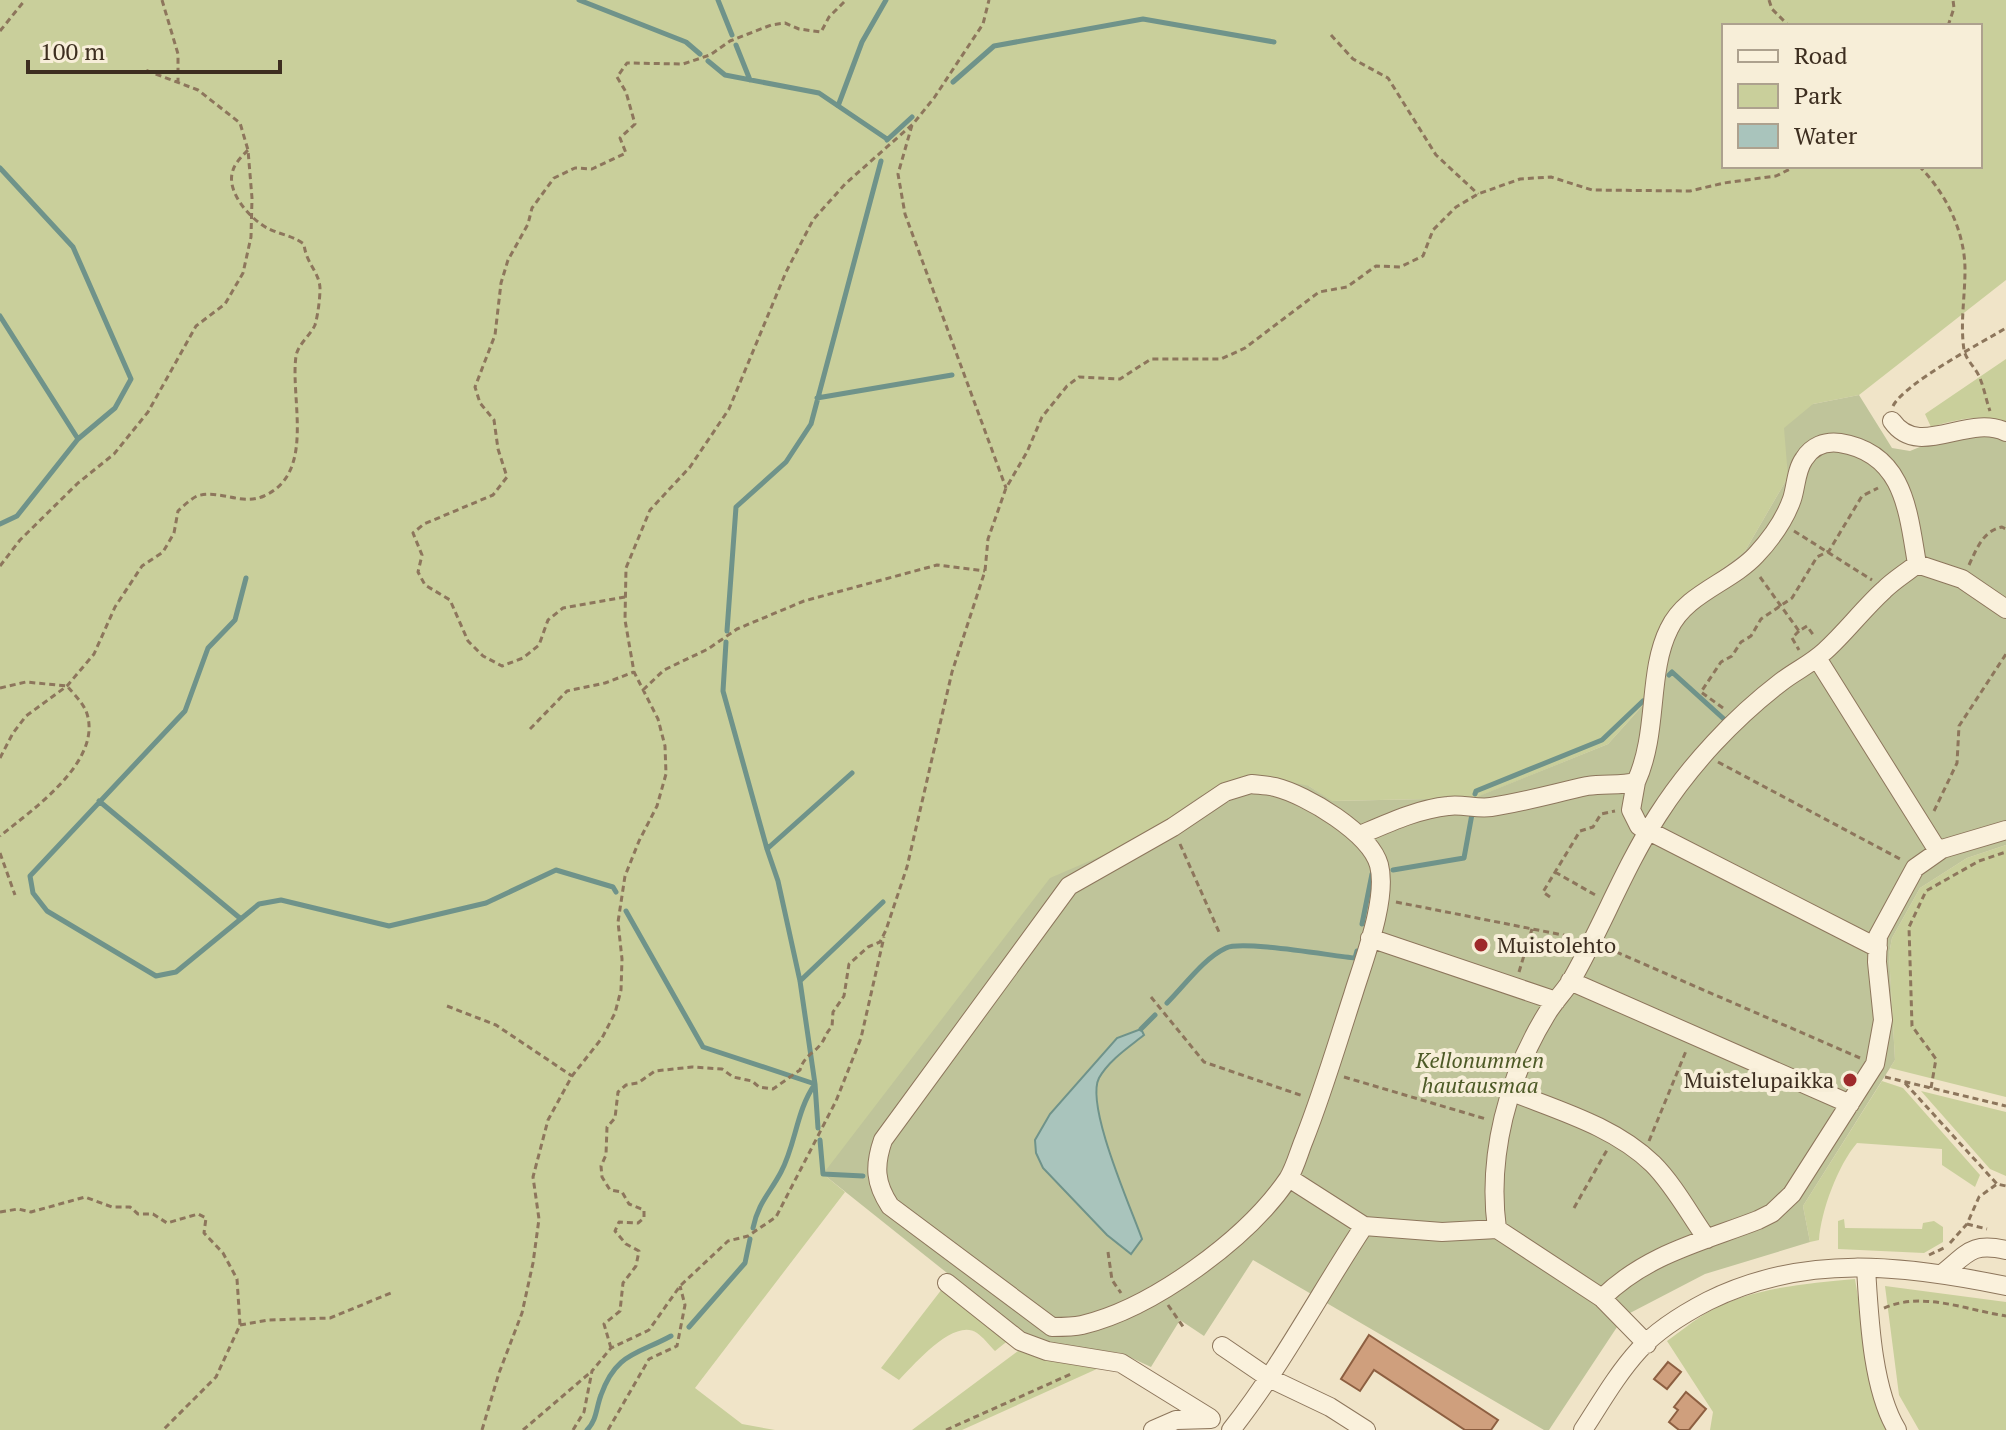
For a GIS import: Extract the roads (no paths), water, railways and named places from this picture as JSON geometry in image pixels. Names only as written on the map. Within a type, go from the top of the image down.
[{"type":"street","points":[[1892,421],[1899,431],[1913,438],[1968,428],[2000,429]]},
{"type":"street","points":[[1878,948],[1648,832],[1639,826],[1631,810],[1653,721],[1662,645],[1670,626],[1687,604],[1749,560],[1780,523],[1791,502],[1802,460],[1814,447],[1833,442],[1858,446],[1876,455],[1895,479],[1904,499],[1917,564]]},
{"type":"street","points":[[1917,564],[1962,579],[2006,609]]},
{"type":"street","points":[[1497,1229],[1494,1170],[1503,1124],[1525,1055],[1570,981],[1660,812],[1737,719],[1783,680],[1821,654],[1885,588],[1917,564]]},
{"type":"street","points":[[1821,654],[1938,851]]},
{"type":"street","points":[[1360,835],[1397,819],[1448,806],[1486,808],[1586,787],[1636,782]]},
{"type":"street","points":[[1251,784],[1274,786],[1301,797],[1360,835],[1379,868],[1379,898],[1370,938],[1319,1101],[1289,1178],[1238,1234],[1159,1292],[1080,1325],[1052,1327],[890,1206],[880,1190],[876,1174],[883,1140],[1069,886],[1173,827],[1225,792],[1251,784]]},
{"type":"street","points":[[1602,1298],[1625,1276],[1659,1256],[1758,1220],[1783,1204],[1875,1064],[1883,1020],[1878,936],[1915,868],[1938,851],[2006,830]]},
{"type":"street","points":[[1370,938],[1556,1001]]},
{"type":"street","points":[[1570,981],[1850,1104]]},
{"type":"street","points":[[1512,1092],[1581,1118],[1643,1155],[1656,1167],[1707,1239]]},
{"type":"street","points":[[1289,1178],[1364,1226],[1442,1232],[1497,1229],[1602,1298],[1647,1344]]},
{"type":"street","points":[[947,1283],[1020,1341],[1047,1351],[1121,1363],[1229,1430],[1269,1378],[1364,1226]]},
{"type":"street","points":[[1943,1273],[1974,1248],[1986,1246],[2006,1250]]},
{"type":"street","points":[[1583,1430],[1639,1350],[1679,1316],[1759,1279],[1828,1267],[1866,1268],[1943,1273],[2006,1286]]},
{"type":"street","points":[[1866,1268],[1869,1315],[1883,1401],[1897,1430]]},
{"type":"street","points":[[1222,1346],[1269,1378],[1330,1407],[1366,1430]]},
{"type":"street","points":[[1153,1430],[1176,1420],[1210,1418]]},
{"type":"water","points":[[1141,1029],[1144,1035],[1103,1071],[1096,1091],[1104,1133],[1142,1239],[1131,1254],[1107,1235],[1043,1168],[1036,1153],[1035,1140],[1050,1114],[1117,1038]]},
{"type":"waterway","points":[[579,0],[686,42],[700,54]]},
{"type":"waterway","points":[[718,0],[732,35]]},
{"type":"waterway","points":[[838,106],[862,42],[886,0]]},
{"type":"waterway","points":[[953,82],[994,46],[1143,19],[1274,42]]},
{"type":"waterway","points":[[736,45],[750,80]]},
{"type":"waterway","points":[[708,61],[725,75],[819,93],[887,139]]},
{"type":"waterway","points":[[887,140],[912,117]]},
{"type":"waterway","points":[[727,631],[736,507],[786,462],[811,424],[881,161]]},
{"type":"waterway","points":[[0,168],[73,247],[131,379],[115,408],[78,439],[17,516],[0,524]]},
{"type":"waterway","points":[[0,316],[78,439]]},
{"type":"waterway","points":[[817,398],[952,375]]},
{"type":"waterway","points":[[246,578],[235,620],[208,648],[185,711],[30,876],[33,893],[47,911],[156,976],[176,972],[259,904],[281,900],[389,926],[486,903],[556,870],[613,887],[616,892]]},
{"type":"waterway","points":[[726,642],[723,691],[778,881],[800,981],[815,1084],[804,1105],[786,1161],[761,1205],[753,1228]]},
{"type":"waterway","points":[[1669,675],[1672,672],[1725,720]]},
{"type":"waterway","points":[[1475,794],[1602,740],[1643,701]]},
{"type":"waterway","points":[[767,849],[852,773]]},
{"type":"waterway","points":[[99,801],[241,919]]},
{"type":"waterway","points":[[1393,870],[1464,858],[1472,814]]},
{"type":"waterway","points":[[1362,924],[1372,874]]},
{"type":"waterway","points":[[800,981],[883,902]]},
{"type":"waterway","points":[[626,911],[703,1047],[815,1084],[818,1128]]},
{"type":"waterway","points":[[1167,1003],[1202,965],[1226,948],[1268,947],[1355,958],[1357,951]]},
{"type":"waterway","points":[[1141,1029],[1155,1015]]},
{"type":"waterway","points":[[820,1140],[823,1174],[863,1176]]},
{"type":"waterway","points":[[689,1327],[745,1263],[750,1239]]},
{"type":"waterway","points":[[587,1430],[613,1371],[628,1357],[671,1336]]},
{"type":"place","name":"Muistolehto","points":[[1481,945]]},
{"type":"place","name":"Muistelupaikka","points":[[1850,1080]]},
{"type":"park label","name":"Kellonummen hautausmaa","points":[[1480,1072]]}]
